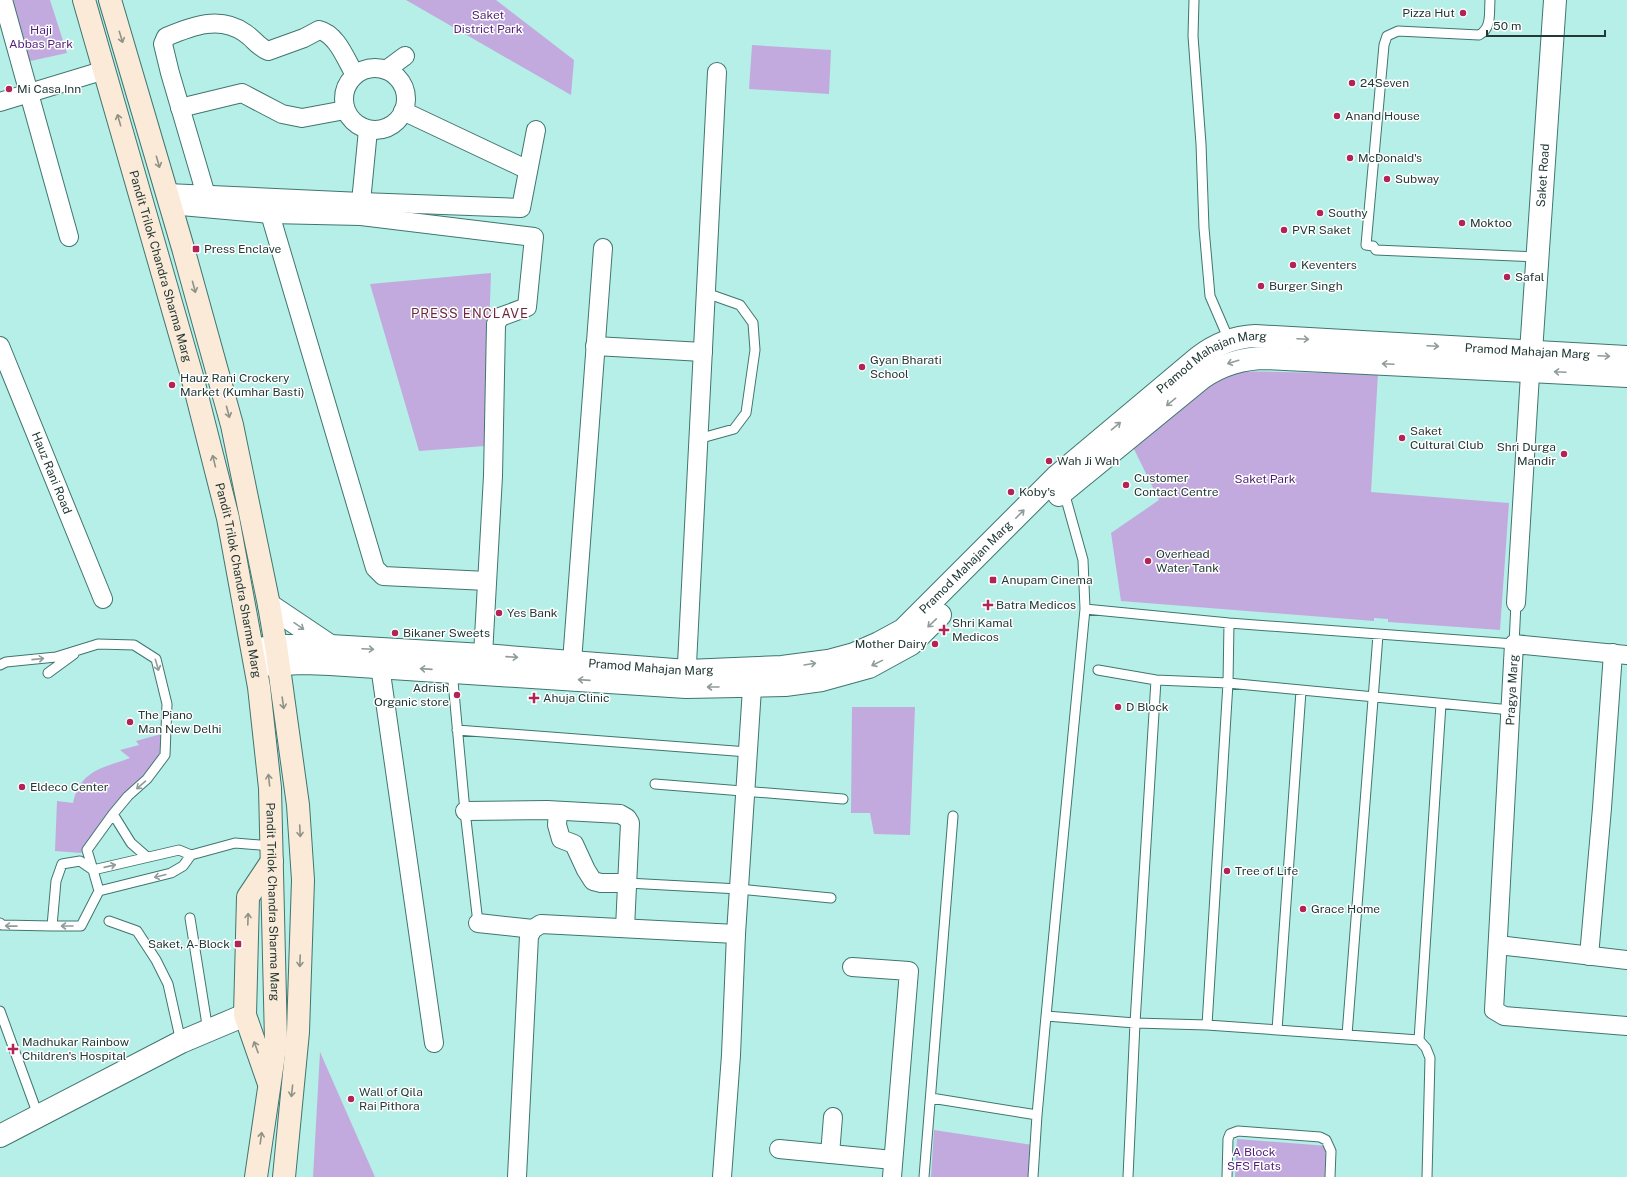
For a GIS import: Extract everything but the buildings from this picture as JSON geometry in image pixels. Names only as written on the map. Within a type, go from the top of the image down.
[{"type":"main road","name":"Pandit Trilok Chandra Sharma Marg","points":[[84,0],[192,376],[228,518],[254,657],[270,788],[276,1041],[256,1177]]},
{"type":"main road","name":"Pandit Trilok Chandra Sharma Marg","points":[[110,0],[232,425],[269,605],[277,655],[298,805],[302,880],[298,1032],[284,1177]]},
{"type":"main road","points":[[269,1084],[245,1015],[248,897],[272,854]]},
{"type":"street","points":[[3,0],[69,237]]},
{"type":"street","name":"Saket Road","points":[[1530,361],[1555,0]]},
{"type":"street","points":[[206,195],[163,44],[166,37],[206,23],[236,26],[251,37],[260,48],[268,51],[304,38],[319,30],[326,32],[333,39],[355,75]]},
{"type":"street","points":[[386,70],[405,56]]},
{"type":"street","points":[[376,68],[386,70],[395,76],[402,84],[405,94],[403,111],[396,122],[388,128],[368,130],[358,126],[350,119],[345,110],[345,90],[355,75],[366,69],[376,68]]},
{"type":"street","points":[[0,102],[28,92],[105,70]]},
{"type":"street","points":[[686,679],[717,72]]},
{"type":"street","points":[[180,108],[242,93],[282,114],[302,118],[345,110]]},
{"type":"street","points":[[403,111],[528,170]]},
{"type":"street","points":[[360,202],[368,130]]},
{"type":"street","points":[[168,199],[206,195],[521,208],[536,130]]},
{"type":"street","points":[[168,199],[270,214],[361,216],[534,237],[527,307],[500,317],[496,324],[493,476],[483,655]]},
{"type":"street","points":[[270,214],[375,568],[383,576],[487,581]]},
{"type":"street","points":[[572,662],[603,248]]},
{"type":"street","name":"Pramod Mahajan Marg","points":[[277,655],[304,663],[452,671],[686,679],[783,676],[822,680],[869,667],[911,644],[1060,484],[1199,357],[1213,347],[1229,340],[1255,336],[1530,361],[1627,376]]},
{"type":"street","name":"Hauz Rani Road","points":[[0,346],[103,599]]},
{"type":"street","points":[[595,346],[703,352]]},
{"type":"street","name":"Pramod Mahajan Marg","points":[[1060,484],[1213,370],[1239,360],[1267,358],[1530,361],[1627,357]]},
{"type":"street","name":"Pragya Marg","points":[[1516,603],[1530,361]]},
{"type":"street","points":[[269,605],[330,646]]},
{"type":"street","points":[[1514,644],[1620,654],[1602,808],[1589,956]]},
{"type":"street","name":"Pragya Marg","points":[[1514,644],[1494,1010],[1504,1016],[1627,1026]]},
{"type":"street","name":"Pramod Mahajan Marg","points":[[254,657],[277,655],[330,646],[572,662],[686,679]]},
{"type":"street","points":[[380,666],[434,1043]]},
{"type":"street","points":[[722,1177],[731,1055],[736,934],[753,676]]},
{"type":"street","points":[[465,811],[558,811],[620,814],[627,818],[630,823],[625,928]]},
{"type":"street","points":[[558,811],[557,825],[561,839],[574,844],[586,870],[593,881],[601,883],[627,883]]},
{"type":"street","points":[[478,922],[533,929]]},
{"type":"street","points":[[517,1177],[529,936],[533,929],[541,924],[736,934]]},
{"type":"street","points":[[1498,946],[1627,960]]},
{"type":"street","points":[[779,1149],[830,1154],[893,1169],[909,971],[852,967]]},
{"type":"street","points":[[0,1136],[181,1042],[245,1015]]},
{"type":"street","points":[[830,1154],[833,1117]]},
{"type":"lane","points":[[1194,0],[1193,36],[1201,144],[1204,228],[1210,296],[1229,340]]},
{"type":"lane","points":[[1490,0],[1489,25],[1484,32],[1479,34],[1398,31],[1387,36],[1384,45],[1366,245],[1373,246],[1376,250],[1538,257]]},
{"type":"lane","points":[[698,439],[734,429],[746,413],[755,350],[753,323],[740,305],[706,293]]},
{"type":"lane","points":[[1033,1177],[1046,1016],[1085,609],[1083,560],[1060,484]]},
{"type":"lane","name":"Pragya Marg","points":[[1514,644],[1516,603]]},
{"type":"lane","points":[[1085,609],[1229,623],[1514,644]]},
{"type":"lane","points":[[1206,1025],[1228,683],[1229,623]]},
{"type":"lane","points":[[1347,1035],[1378,635]]},
{"type":"lane","points":[[0,665],[6,662],[56,657],[98,644],[134,645],[156,659],[167,704],[165,755],[147,779],[128,796],[113,814],[87,850],[99,891],[81,926],[2,925],[0,923]]},
{"type":"lane","points":[[48,673],[79,650]]},
{"type":"lane","points":[[1098,670],[1156,680],[1228,683],[1511,710]]},
{"type":"lane","points":[[452,671],[465,811],[478,922]]},
{"type":"lane","points":[[1128,1177],[1135,1023],[1156,680]]},
{"type":"lane","points":[[1278,1030],[1301,691]]},
{"type":"lane","points":[[1427,1177],[1430,1058],[1426,1048],[1420,1040],[1441,704]]},
{"type":"lane","points":[[457,730],[748,752]]},
{"type":"lane","points":[[655,784],[843,799]]},
{"type":"lane","points":[[113,814],[131,843],[147,857]]},
{"type":"lane","points":[[924,1177],[953,816]]},
{"type":"lane","points":[[99,891],[171,873],[183,866],[191,856],[236,843],[272,854]]},
{"type":"lane","points":[[52,926],[56,881],[62,864],[80,861],[94,870],[179,850],[191,856]]},
{"type":"lane","points":[[627,883],[739,889],[831,898]]},
{"type":"lane","points":[[190,918],[208,1031]]},
{"type":"lane","points":[[110,922],[137,931],[156,960],[168,984],[181,1042]]},
{"type":"lane","points":[[0,1011],[38,1115]]},
{"type":"lane","points":[[1046,1016],[1135,1023],[1206,1025],[1420,1040]]},
{"type":"lane","points":[[931,1098],[1037,1115]]},
{"type":"lane","points":[[1227,1177],[1228,1139],[1230,1134],[1238,1131],[1320,1137],[1326,1140],[1332,1151],[1330,1177]]},
{"type":"green space","name":"Haji Abbas Park","points":[[11,0],[50,0],[67,53],[26,62]]},
{"type":"green space","name":"Saket District Park","points":[[406,0],[496,0],[574,60],[571,95]]},
{"type":"green space","points":[[752,45],[831,50],[829,94],[749,89]]},
{"type":"green space","points":[[491,273],[485,446],[419,451],[370,284]]},
{"type":"green space","name":"Saket Park","points":[[1231,371],[1378,374],[1371,492],[1509,503],[1500,630],[1388,622],[1388,619],[1374,618],[1374,621],[1121,601],[1111,533],[1159,500],[1130,441]]},
{"type":"green space","points":[[852,707],[915,707],[910,835],[874,834],[870,813],[851,813]]},
{"type":"green space","points":[[165,733],[162,763],[131,790],[81,853],[55,851],[57,801],[73,803],[76,792],[81,783],[87,777],[102,768],[130,758],[120,750],[139,745],[136,741]]},
{"type":"green space","points":[[320,1052],[375,1177],[313,1177]]},
{"type":"green space","points":[[934,1130],[1039,1146],[1034,1177],[931,1177]]},
{"type":"green space","name":"A Block SFS Flats","points":[[1237,1139],[1328,1146],[1326,1177],[1235,1177]]},
{"type":"place","name":"Pizza Hut","points":[[1463,13]]},
{"type":"place","name":"24Seven","points":[[1352,83]]},
{"type":"place","name":"Mi Casa Inn","points":[[9,89]]},
{"type":"place","name":"Anand House","points":[[1337,116]]},
{"type":"place","name":"McDonald's","points":[[1350,158]]},
{"type":"place","name":"Subway","points":[[1387,179]]},
{"type":"place","name":"Southy","points":[[1320,213]]},
{"type":"place","name":"Moktoo","points":[[1462,223]]},
{"type":"place","name":"PVR Saket","points":[[1284,230]]},
{"type":"place","name":"Press Enclave","points":[[196,249]]},
{"type":"place","name":"Keventers","points":[[1293,265]]},
{"type":"place","name":"Safal","points":[[1507,277]]},
{"type":"place","name":"Burger Singh","points":[[1261,286]]},
{"type":"place","name":"Gyan Bharati School","points":[[862,367]]},
{"type":"place","name":"Hauz Rani Crockery Market (Kumhar Basti)","points":[[172,385]]},
{"type":"place","name":"Saket Cultural Club","points":[[1402,438]]},
{"type":"place","name":"Shri Durga Mandir","points":[[1564,454]]},
{"type":"place","name":"Wah Ji Wah","points":[[1049,461]]},
{"type":"place","name":"Customer Contact Centre","points":[[1126,485]]},
{"type":"place","name":"Koby's","points":[[1011,492]]},
{"type":"place","name":"Overhead Water Tank","points":[[1148,561]]},
{"type":"place","name":"Anupam Cinema","points":[[993,580]]},
{"type":"place","name":"Batra Medicos","points":[[988,605]]},
{"type":"place","name":"Yes Bank","points":[[499,613]]},
{"type":"place","name":"Shri Kamal Medicos","points":[[944,630]]},
{"type":"place","name":"Bikaner Sweets","points":[[395,633]]},
{"type":"place","name":"Mother Dairy","points":[[935,644]]},
{"type":"place","name":"Adrish Organic store","points":[[457,695]]},
{"type":"place","name":"Ahuja Clinic","points":[[534,698]]},
{"type":"place","name":"D Block","points":[[1118,707]]},
{"type":"place","name":"The Piano Man New Delhi","points":[[130,722]]},
{"type":"place","name":"Eldeco Center","points":[[22,787]]},
{"type":"place","name":"Tree of Life","points":[[1227,871]]},
{"type":"place","name":"Grace Home","points":[[1303,909]]},
{"type":"place","name":"Saket, A-Block","points":[[238,944]]},
{"type":"place","name":"Madhukar Rainbow Children's Hospital","points":[[13,1049]]},
{"type":"place","name":"Wall of Qila Rai Pithora","points":[[351,1099]]},
{"type":"district","name":"PRESS ENCLAVE","points":[[470,313]]}]
